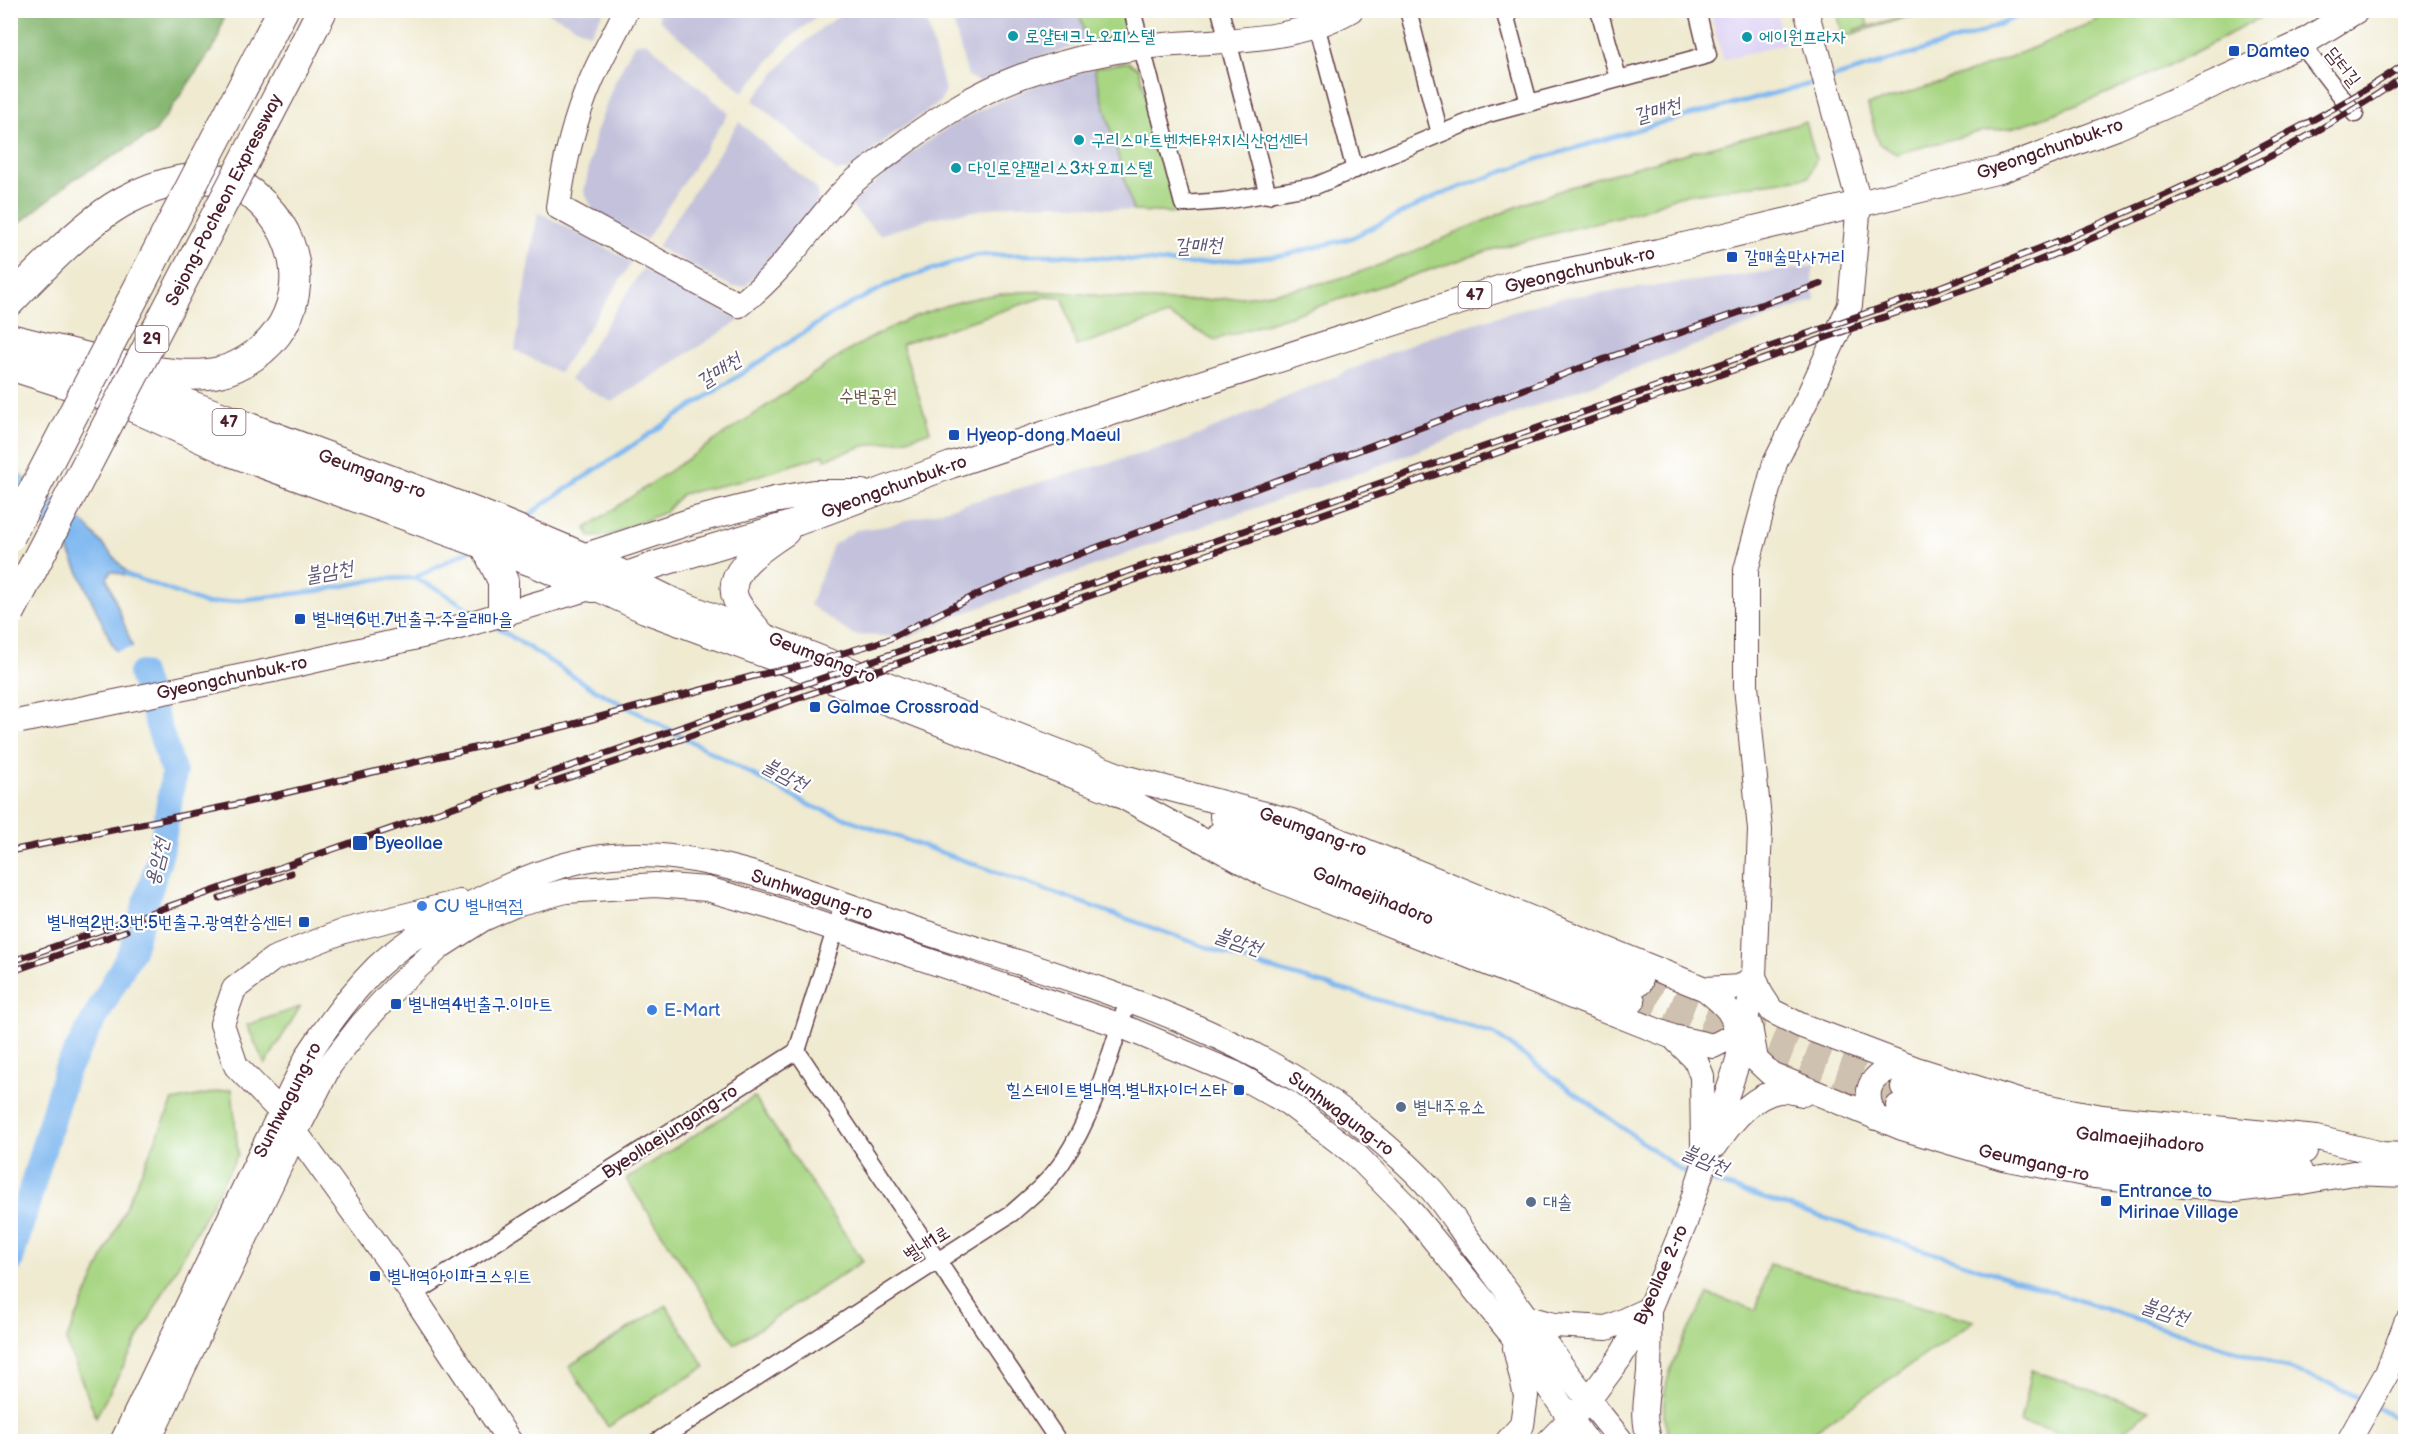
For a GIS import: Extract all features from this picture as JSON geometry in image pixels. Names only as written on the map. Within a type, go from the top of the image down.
[{"type":"highway","name":"Sejong-Pocheon Expressway","points":[[10,536],[283,10]]},
{"type":"highway","name":"Sejong-Pocheon Expressway","points":[[10,612],[322,10]]},
{"type":"highway","points":[[12,299],[88,227],[125,200],[163,184],[209,178],[236,184],[255,196],[273,214],[288,235],[296,262],[294,294],[285,322],[268,346],[238,366],[205,375],[174,375],[50,349]]},
{"type":"highway","name":"Geumgang-ro","points":[[10,339],[50,349],[213,416],[570,551],[626,577]]},
{"type":"highway","name":"Geumgang-ro","points":[[10,365],[121,401],[233,452],[526,559],[592,587]]},
{"type":"highway","points":[[486,546],[503,581],[503,614]]},
{"type":"main road","name":"Gyeongchunbuk-ro","points":[[592,587],[658,564],[798,522],[951,465],[1103,415],[1527,280],[1659,252],[2000,170],[2116,127],[2301,44],[2356,10]]},
{"type":"main road","points":[[570,551],[774,500],[814,493],[877,493]]},
{"type":"main road","points":[[762,635],[735,598],[736,574],[749,560],[798,522]]},
{"type":"street","points":[[627,10],[591,81],[573,130],[563,170],[558,207],[739,305],[758,291],[779,269],[842,192],[916,133],[961,104],[1021,77],[1063,62],[1142,47],[1228,41],[1287,33],[1314,18],[1351,10]]},
{"type":"street","points":[[1132,10],[1183,204],[1268,195],[1315,186],[1488,114],[1708,55],[1697,10]]},
{"type":"street","points":[[1220,10],[1268,195]]},
{"type":"street","points":[[1408,10],[1440,134]]},
{"type":"street","points":[[1504,10],[1529,103]]},
{"type":"street","points":[[1599,10],[1618,78]]},
{"type":"street","points":[[1703,1167],[1716,1118],[1737,1064],[1754,976],[1760,830],[1746,686],[1746,570],[1775,463],[1850,305],[1859,203],[1806,10]]},
{"type":"street","points":[[1314,18],[1355,170]]},
{"type":"street","name":"담터길","points":[[2301,44],[2355,114]]},
{"type":"street","name":"Geumgang-ro","points":[[626,577],[673,600],[1119,784],[1270,877],[1635,991],[1705,989],[1730,1010],[1756,1060],[1771,1074],[1902,1128],[2004,1158],[2094,1176],[2235,1190],[2397,1167]]},
{"type":"street","name":"Geumgang-ro","points":[[592,587],[645,611],[1119,784],[1292,821],[1635,991],[1673,1037],[1713,1046],[1744,1035],[1760,1026],[1780,1023],[1800,1025],[1902,1086],[2028,1103],[2102,1117],[2317,1138],[2397,1167]]},
{"type":"street","name":"Gyeongchunbuk-ro","points":[[16,722],[273,670],[452,629],[592,587]]},
{"type":"street","name":"Sunhwagung-ro","points":[[122,1442],[308,1055],[339,1009],[379,966],[428,930],[491,894],[562,866],[611,856],[656,856],[710,863],[778,882],[1128,1000],[1246,1049],[1303,1081],[1369,1131],[1428,1185],[1520,1326],[1570,1419],[1587,1442]]},
{"type":"street","name":"Sunhwagung-ro","points":[[148,1442],[330,1065],[362,1024],[397,986],[441,946],[483,919],[519,903],[566,891],[655,885],[707,889],[770,907],[834,931],[1119,1025],[1243,1078],[1288,1103],[1355,1154],[1520,1326],[1622,1442]]},
{"type":"street","points":[[491,894],[344,931],[273,959],[234,989],[222,1024],[236,1066],[281,1112],[296,1132],[413,1295],[510,1442]]},
{"type":"street","points":[[843,905],[797,1051],[1059,1442]]},
{"type":"street","points":[[1705,989],[1741,987],[1754,976]]},
{"type":"street","points":[[1754,976],[1761,994],[1772,1011],[1800,1025]]},
{"type":"street","name":"별내1로","points":[[656,1442],[1012,1214],[1044,1185],[1080,1131],[1094,1099],[1128,1000]]},
{"type":"street","points":[[1737,1064],[1749,1006]]},
{"type":"street","points":[[1673,1037],[1695,1059],[1716,1118],[1703,1167]]},
{"type":"street","name":"Byeollaejungang-ro","points":[[413,1295],[797,1051]]},
{"type":"street","points":[[1876,1118],[1868,1105],[1872,1081],[1881,1072],[1902,1086]]},
{"type":"street","name":"Galmaejihadoro","points":[[1902,1086],[1997,1136],[2065,1153],[2131,1164],[2353,1173]]},
{"type":"street","points":[[1716,1118],[1759,1098],[1781,1091],[1820,1096]]},
{"type":"street","name":"Byeollae 2-ro","points":[[1548,1442],[1588,1401],[1649,1309],[1685,1223],[1703,1167]]},
{"type":"street","points":[[1507,1442],[1522,1425],[1526,1396],[1520,1326],[1607,1328],[1649,1309],[1649,1371],[1644,1404],[1650,1442]]},
{"type":"street","points":[[2349,1439],[2384,1379],[2406,1323]]},
{"type":"shaded area","points":[[658,10],[823,11],[784,43],[743,92],[659,20]]},
{"type":"shaded area","points":[[545,11],[604,11],[590,34]]},
{"type":"shaded area","points":[[847,11],[924,11],[945,90],[940,102],[893,134],[849,171],[836,171],[753,100],[792,53],[824,26]]},
{"type":"shaded area","name":"로얄테크노오피스텔","points":[[950,11],[1079,11],[1087,43],[1032,59],[980,82],[968,76]]},
{"type":"shaded area","name":"에이원프라자","points":[[1710,11],[1776,11],[1785,44],[1723,60]]},
{"type":"shaded area","points":[[646,42],[729,113],[646,240],[595,213],[584,192],[596,133],[612,88],[634,44]]},
{"type":"shaded area","points":[[1094,68],[1133,211],[1063,204],[1010,205],[931,218],[880,235],[850,205],[897,163],[949,127],[1034,86]]},
{"type":"shaded area","points":[[739,122],[817,189],[818,202],[771,261],[745,286],[732,287],[657,247]]},
{"type":"shaded area","points":[[538,212],[632,262],[559,373],[515,350]]},
{"type":"shaded area","points":[[1814,266],[1812,278],[1815,300],[1362,472],[1214,522],[951,618],[909,637],[853,635],[810,605],[833,545],[856,530],[887,526],[1182,442],[1425,338],[1558,298]]},
{"type":"shaded area","points":[[643,268],[740,320],[612,402],[570,380]]},
{"type":"green space","points":[[11,10],[225,11],[217,42],[155,132],[74,179],[11,230]]},
{"type":"green space","points":[[1079,11],[1123,11],[1127,26],[1120,37],[1087,43]]},
{"type":"green space","points":[[1837,11],[1864,11],[1868,25],[1853,31],[1926,11],[1843,37]]},
{"type":"green space","points":[[2116,11],[2273,11],[2182,59],[2106,94],[2034,121],[2011,128],[1979,132],[1896,154],[1878,143],[1868,105],[1932,86],[1994,63]]},
{"type":"green space","points":[[1128,62],[1139,69],[1177,213],[1133,211],[1094,68]]},
{"type":"green space","name":"수변공원","points":[[1806,122],[1816,159],[1809,177],[1678,196],[1643,210],[1491,250],[1215,340],[1168,315],[1076,346],[1063,298],[1044,297],[902,344],[930,431],[907,439],[864,446],[825,459],[824,455],[741,481],[682,494],[665,512],[608,536],[590,537],[586,528],[845,353],[905,321],[938,308],[1009,293],[1061,292],[1147,300],[1190,301],[1254,296],[1318,284],[1374,267],[1511,209],[1572,187],[1638,166]]},
{"type":"green space","points":[[300,1007],[265,1065],[247,1025]]},
{"type":"green space","points":[[232,1089],[238,1154],[96,1417],[66,1341],[173,1101]]},
{"type":"green space","points":[[754,1097],[863,1261],[735,1344],[626,1179]]},
{"type":"green space","points":[[1769,1264],[1974,1321],[1800,1441],[1671,1441],[1665,1422],[1664,1403],[1667,1384],[1680,1347],[1708,1294],[1756,1310]]},
{"type":"green space","points":[[666,1305],[705,1367],[608,1427],[569,1366]]},
{"type":"green space","points":[[2031,1370],[2150,1410],[2109,1441],[2070,1441],[2049,1429],[2020,1423]]},
{"type":"water","points":[[10,467],[85,524],[131,577],[111,571],[107,578],[146,683],[114,648],[68,549],[31,513],[11,498]]},
{"type":"pier","points":[[135,647],[148,682],[144,686],[113,652]]},
{"type":"waterway","name":"갈매천","points":[[1832,78],[1983,32],[2031,10]]},
{"type":"waterway","name":"갈매천","points":[[525,520],[542,505],[835,312],[894,282],[977,255],[1062,255],[1193,264],[1285,255],[1351,238],[1439,195],[1535,160],[1660,123],[1818,82]]},
{"type":"waterway","name":"갈매천","points":[[414,578],[470,550]]},
{"type":"waterway","name":"불암천","points":[[126,574],[206,604],[317,591],[379,579],[414,578],[439,590],[475,613]]},
{"type":"waterway","name":"불암천","points":[[495,626],[590,687],[811,806],[1254,964],[1493,1033],[1683,1172],[1693,1175]]},
{"type":"waterway","name":"용암천","points":[[10,1262],[66,1071],[132,950],[161,852],[174,773],[141,674]]},
{"type":"waterway","name":"불암천","points":[[1707,1180],[2254,1357],[2333,1385],[2364,1401]]},
{"type":"waterway","name":"불암천","points":[[2377,1408],[2406,1424]]},
{"type":"tunnel","points":[[1640,983],[1903,1087]]},
{"type":"tunnel","points":[[1633,1001],[1898,1106]]},
{"type":"railway","points":[[10,962],[1924,293],[2058,241],[2191,183],[2326,112],[2406,63]]},
{"type":"railway","points":[[540,787],[2004,275],[2211,186],[2311,135],[2406,75]]},
{"type":"railway","points":[[10,851],[248,802],[566,726],[796,667],[887,640],[976,595],[1028,573],[1613,356],[1821,284]]},
{"type":"railway","points":[[220,898],[291,873]]},
{"type":"railway","points":[[10,972],[126,931]]},
{"type":"place","name":"로얄테크노오피스텔","points":[[1013,36]]},
{"type":"place","name":"에이원프라자","points":[[1747,37]]},
{"type":"place","name":"Damteo","points":[[2234,51]]},
{"type":"place","name":"구리스마트벤처타워지식산업센터","points":[[1079,140]]},
{"type":"place","name":"다인로얄팰리스3차오피스텔","points":[[956,168]]},
{"type":"place","name":"갈매술막사거리","points":[[1732,257]]},
{"type":"place","name":"Hyeop-dong Maeul","points":[[954,435]]},
{"type":"place","name":"별내역6번.7번출구.주을래마을","points":[[300,619]]},
{"type":"place","name":"Galmae Crossroad","points":[[815,707]]},
{"type":"place","name":"Byeollae","points":[[360,843]]},
{"type":"place","name":"CU 별내역점","points":[[422,906]]},
{"type":"place","name":"별내역2번.3번.5번출구.광역환승센터","points":[[304,922]]},
{"type":"place","name":"별내역4번출구.이마트","points":[[396,1004]]},
{"type":"place","name":"E-Mart","points":[[652,1010]]},
{"type":"place","name":"힐스테이트별내역.별내자이더스타","points":[[1239,1090]]},
{"type":"place","name":"별내주유소","points":[[1401,1107]]},
{"type":"place","name":"Entrance to Mirinae Village","points":[[2106,1201]]},
{"type":"place","name":"대솔","points":[[1531,1202]]},
{"type":"place","name":"별내역아이파크스위트","points":[[375,1276]]}]
